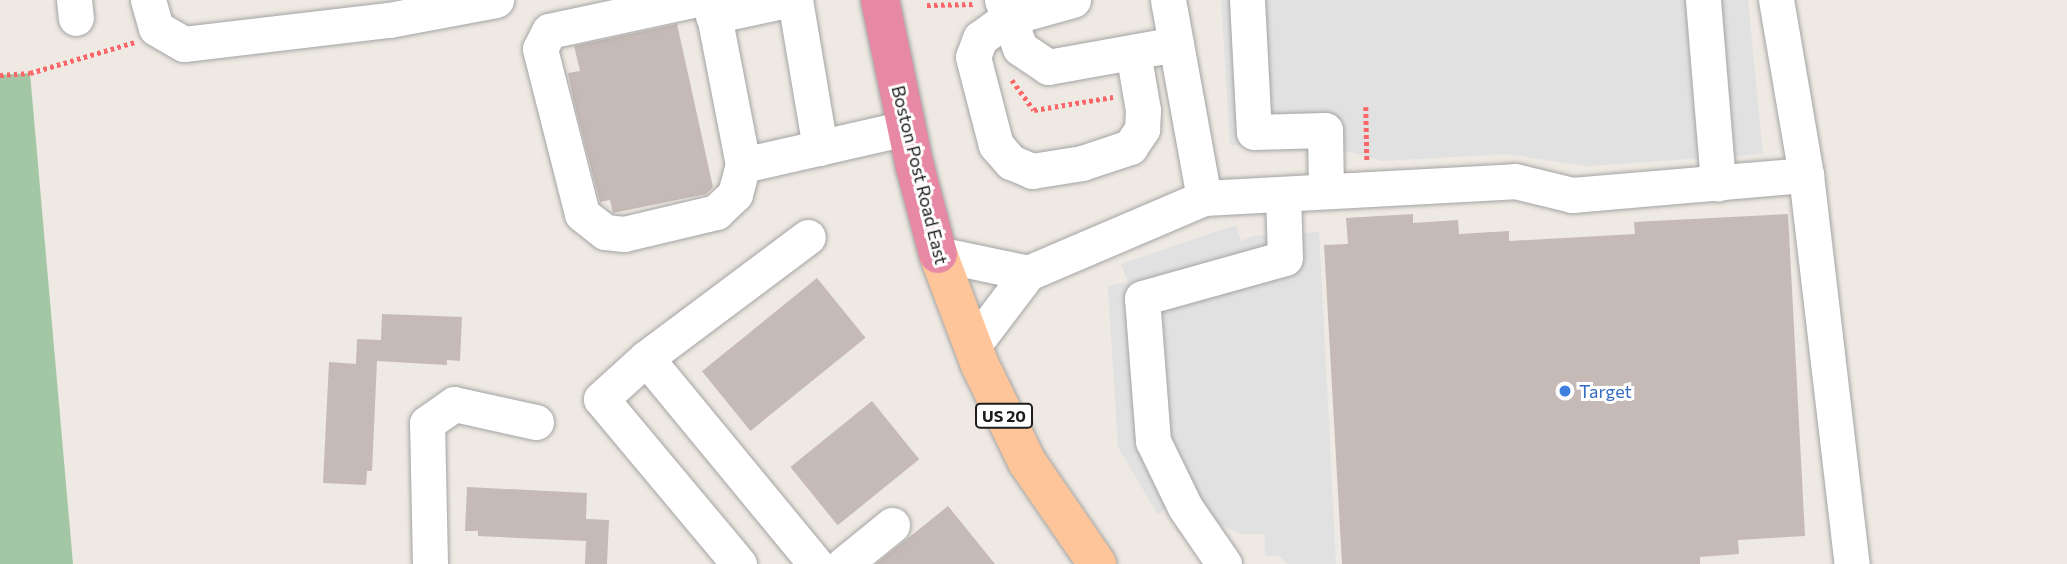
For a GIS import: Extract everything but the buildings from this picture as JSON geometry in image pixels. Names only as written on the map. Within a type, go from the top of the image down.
[{"type":"highway","name":"Boston Post Road East","points":[[880,0],[906,128],[938,254]]},
{"type":"main road","name":"Boston Post Road East","points":[[938,254],[972,347],[1027,462],[1097,564]]},
{"type":"lane","points":[[148,0],[151,19],[163,34],[184,44],[196,44],[315,15],[496,0]]},
{"type":"lane","points":[[706,5],[743,165],[735,194],[716,212],[624,234],[605,232],[582,214],[540,49],[549,31],[706,5],[787,0]]},
{"type":"lane","points":[[795,0],[820,148]]},
{"type":"lane","points":[[997,7],[1073,0]]},
{"type":"lane","points":[[1168,0],[1204,198]]},
{"type":"lane","points":[[1247,0],[1254,132],[1325,130],[1326,191]]},
{"type":"lane","points":[[1703,0],[1718,183]]},
{"type":"lane","points":[[1776,0],[1806,175],[1852,564]]},
{"type":"lane","points":[[997,7],[973,57],[996,145],[1011,162],[1032,171],[1082,163],[1130,147],[1142,128],[1143,110],[1133,52]]},
{"type":"lane","points":[[997,7],[1020,48],[1048,67],[1177,44]]},
{"type":"lane","points":[[743,165],[906,128]]},
{"type":"lane","points":[[972,347],[1028,273],[1204,198],[1515,181],[1572,195],[1806,175]]},
{"type":"lane","points":[[1224,564],[1185,508],[1153,441],[1142,298],[1285,258],[1283,194]]},
{"type":"lane","points":[[739,564],[601,399],[646,358],[808,237]]},
{"type":"lane","points":[[938,254],[1028,273]]},
{"type":"lane","points":[[646,358],[816,564]]},
{"type":"lane","points":[[430,564],[427,423],[454,404],[536,422]]},
{"type":"lane","points":[[844,564],[892,525]]},
{"type":"path","points":[[927,5],[997,7]]},
{"type":"path","points":[[0,75],[30,73],[163,34]]},
{"type":"path","points":[[1010,77],[1034,110],[1125,94]]},
{"type":"path","points":[[1366,107],[1367,165]]},
{"type":"green space","points":[[30,73],[73,564],[0,564],[0,75]]},
{"type":"shaded area","points":[[1221,0],[1748,0],[1763,154],[1587,166],[1505,154],[1383,161],[1315,143],[1230,145]]},
{"type":"shaded area","points":[[1236,225],[1241,241],[1253,236],[1319,232],[1336,564],[1288,564],[1278,555],[1265,557],[1265,534],[1241,534],[1171,502],[1158,515],[1118,447],[1108,286],[1128,282],[1121,264]]},
{"type":"place","name":"Target","points":[[1565,391]]}]
